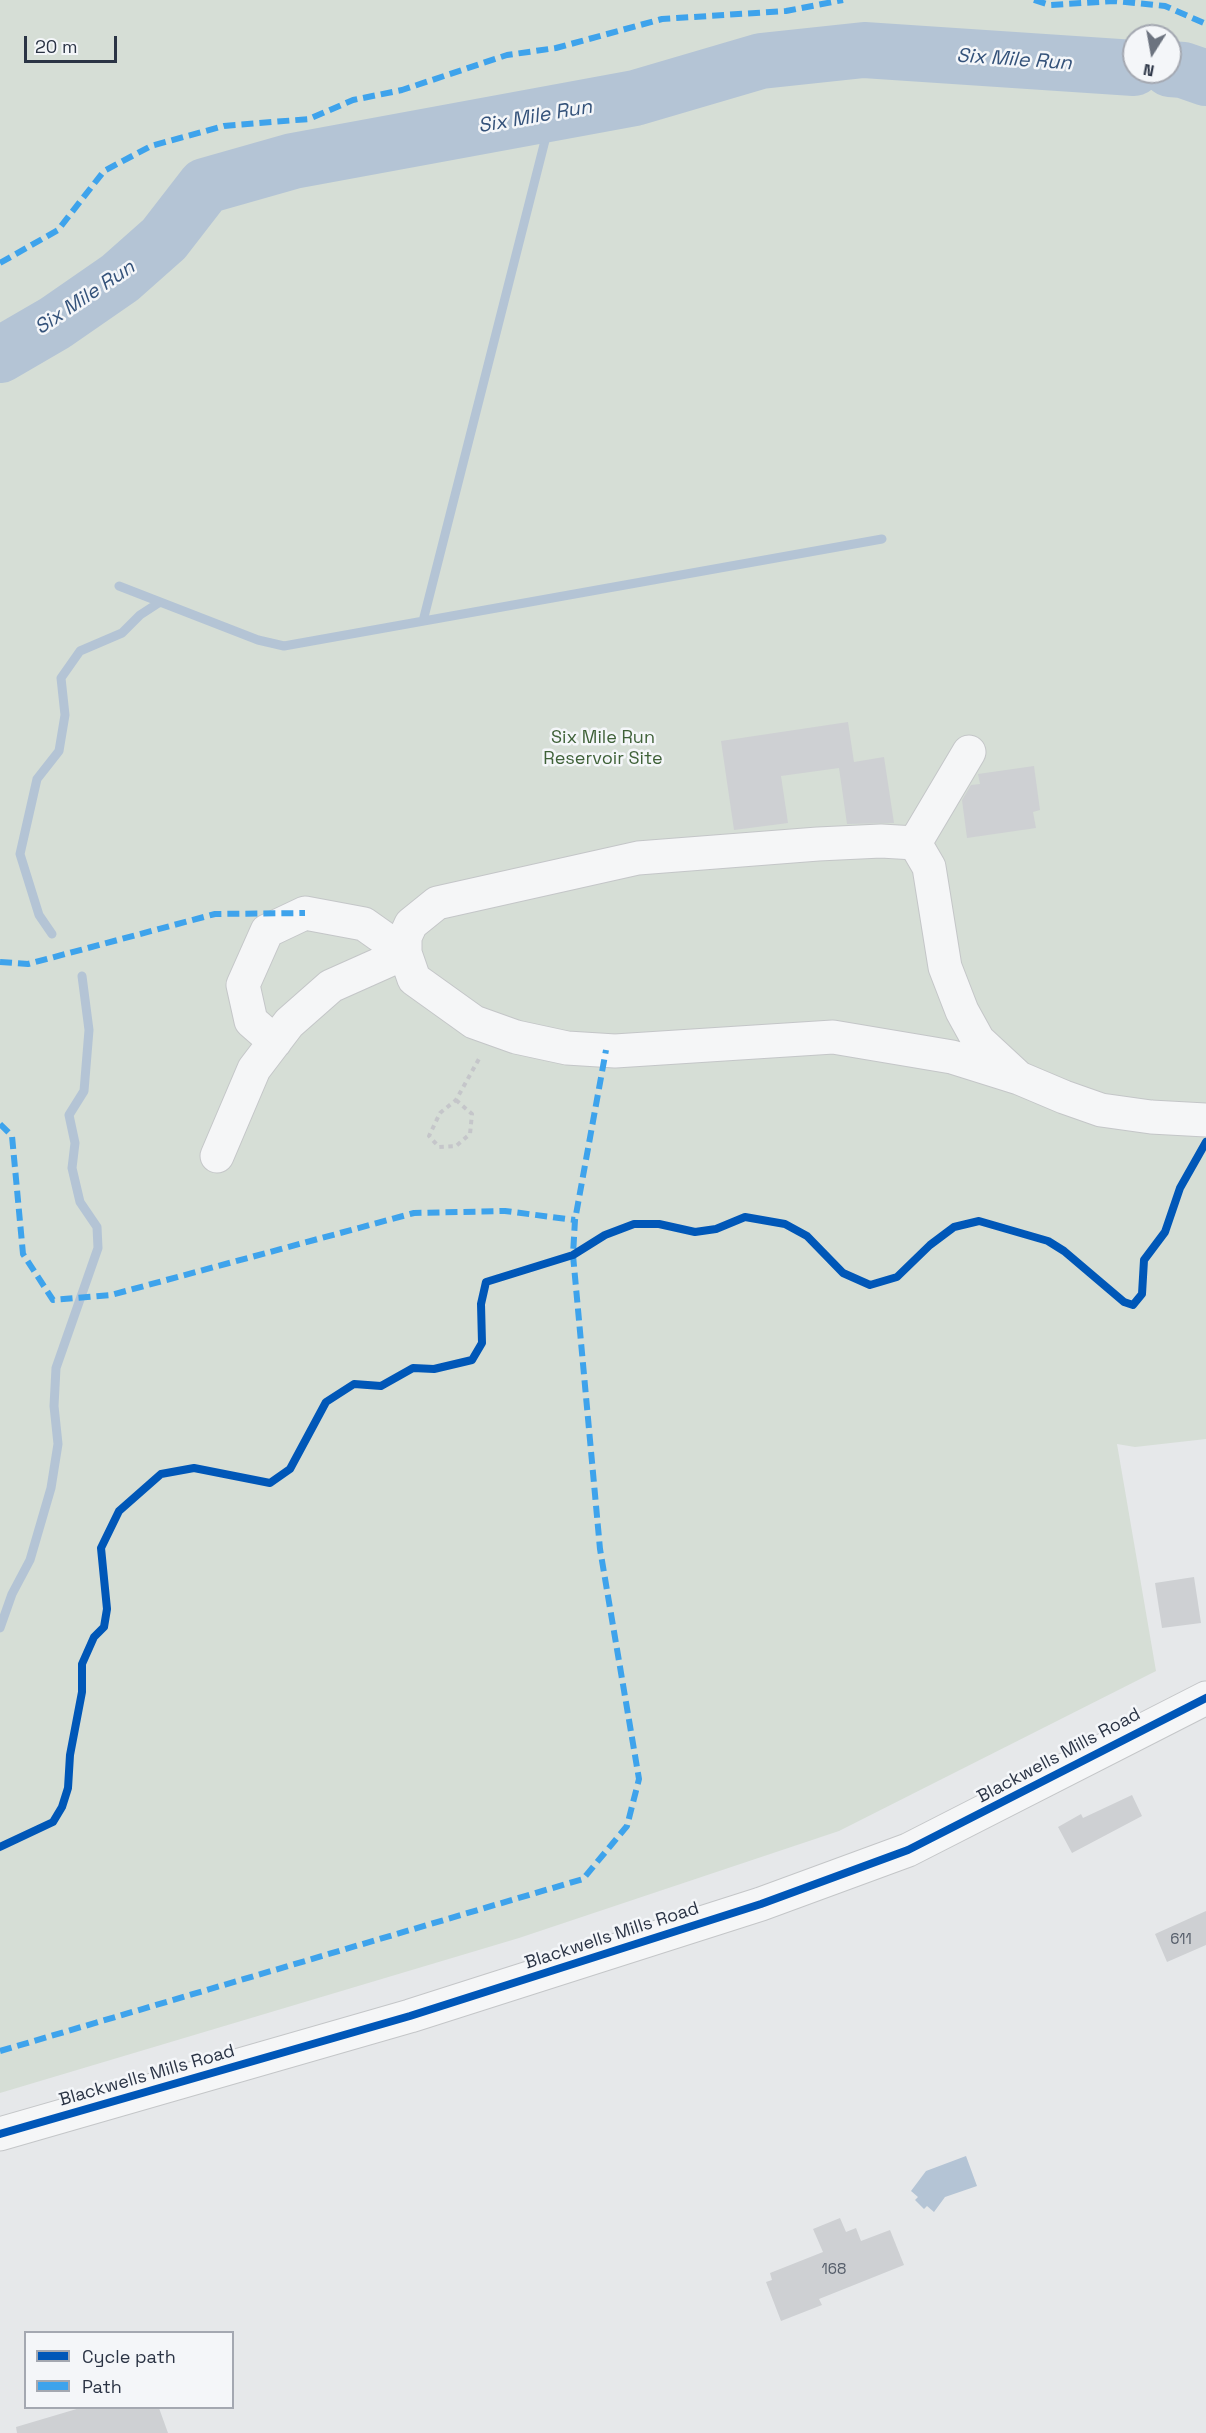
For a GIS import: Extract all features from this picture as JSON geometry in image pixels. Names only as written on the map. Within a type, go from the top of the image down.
[{"type":"street","points":[[915,843],[969,752]]},
{"type":"street","points":[[915,843],[881,841],[818,844],[638,858],[498,887],[437,903],[411,924],[405,937],[405,953],[414,979],[474,1022],[567,1048],[615,1051],[833,1037],[952,1057],[1019,1078],[1101,1110],[1151,1117],[1206,1120]]},
{"type":"street","points":[[915,843],[929,867],[945,968],[962,1011],[978,1040],[1019,1078]]},
{"type":"street","points":[[275,1042],[251,1021],[243,985],[267,931],[305,913],[364,924],[405,953]]},
{"type":"street","points":[[218,1156],[254,1069],[289,1023],[331,987],[405,953]]},
{"type":"street","name":"Blackwells Mills Road","points":[[0,2134],[410,2016],[762,1904],[908,1850],[1206,1698]]},
{"type":"path","points":[[456,1100],[472,1114],[470,1134],[456,1146],[440,1147],[429,1136],[440,1113],[456,1100],[473,1071],[492,1028]]},
{"type":"green space","name":"Six Mile Run Reservoir Site","points":[[0,0],[1206,0],[1206,1439],[1135,1447],[1117,1444],[1156,1671],[839,1831],[519,1938],[0,2093]]},
{"type":"water","points":[[966,2156],[977,2186],[945,2197],[934,2212],[927,2206],[924,2209],[915,2200],[918,2197],[911,2191],[926,2171]]},
{"type":"building","points":[[848,722],[854,762],[884,757],[894,823],[847,824],[839,768],[781,776],[788,823],[734,830],[721,741]]},
{"type":"building","points":[[1034,766],[1040,810],[1033,812],[1036,828],[967,838],[962,800],[971,785],[980,784],[978,774]]},
{"type":"building","points":[[1194,1577],[1201,1623],[1162,1628],[1155,1583]]},
{"type":"building","points":[[1132,1795],[1142,1816],[1072,1853],[1058,1827],[1081,1814],[1083,1818]]},
{"type":"building","points":[[1206,1911],[1206,1945],[1167,1962],[1155,1934]]},
{"type":"building","points":[[840,2218],[846,2232],[856,2228],[861,2241],[890,2230],[904,2265],[819,2299],[822,2305],[781,2321],[766,2282],[772,2280],[770,2273],[823,2252],[813,2229]]},
{"type":"building","points":[[77,2409],[159,2409],[168,2433],[17,2433],[16,2427]]},
{"type":"waterway","name":"Six Mile Run","points":[[0,355],[55,323],[120,278],[164,239],[205,186],[293,161],[635,98],[761,61],[864,50],[1122,67]]},
{"type":"waterway","name":"Six Mile Run","points":[[1182,70],[1206,78]]},
{"type":"waterway","points":[[423,621],[552,113]]},
{"type":"waterway","points":[[119,586],[258,640],[284,646],[882,539]]},
{"type":"waterway","points":[[52,934],[39,915],[20,854],[37,779],[59,751],[65,715],[61,678],[80,651],[122,633],[140,615],[160,602]]},
{"type":"waterway","points":[[0,1628],[12,1594],[30,1560],[51,1488],[58,1444],[54,1406],[56,1368],[98,1248],[97,1227],[80,1202],[72,1168],[75,1143],[69,1115],[84,1091],[89,1030],[82,976]]},
{"type":"marked path","points":[[0,263],[58,230],[104,171],[151,146],[224,126],[309,119],[353,100],[402,90],[507,55],[556,48],[662,19],[786,11],[843,0]]},
{"type":"marked path","points":[[1034,0],[1050,5],[1115,1],[1165,6],[1206,24]]},
{"type":"marked path","points":[[0,962],[28,964],[215,914],[305,913]]},
{"type":"marked path","points":[[0,2051],[583,1879],[627,1826],[639,1779],[600,1549],[573,1255],[575,1220],[606,1050]]},
{"type":"marked path","points":[[0,1124],[12,1136],[23,1254],[53,1300],[111,1295],[414,1213],[505,1211],[575,1220]]},
{"type":"cycle path","points":[[0,1847],[53,1822],[62,1807],[68,1788],[70,1755],[82,1692],[82,1664],[94,1637],[104,1627],[107,1609],[101,1548],[119,1511],[161,1474],[194,1468],[270,1483],[290,1469],[326,1402],[354,1384],[381,1386],[413,1368],[434,1369],[472,1360],[482,1343],[481,1304],[486,1282],[573,1255],[605,1235],[634,1224],[659,1224],[695,1232],[716,1229],[745,1217],[785,1224],[807,1236],[843,1273],[870,1285],[897,1277],[930,1245],[954,1227],[979,1221],[1048,1241],[1064,1251],[1124,1302],[1133,1305],[1142,1294],[1144,1260],[1165,1232],[1180,1188],[1206,1142]]},
{"type":"cycle path","points":[[0,2134],[410,2016],[761,1904],[908,1850],[1206,1698]]}]
